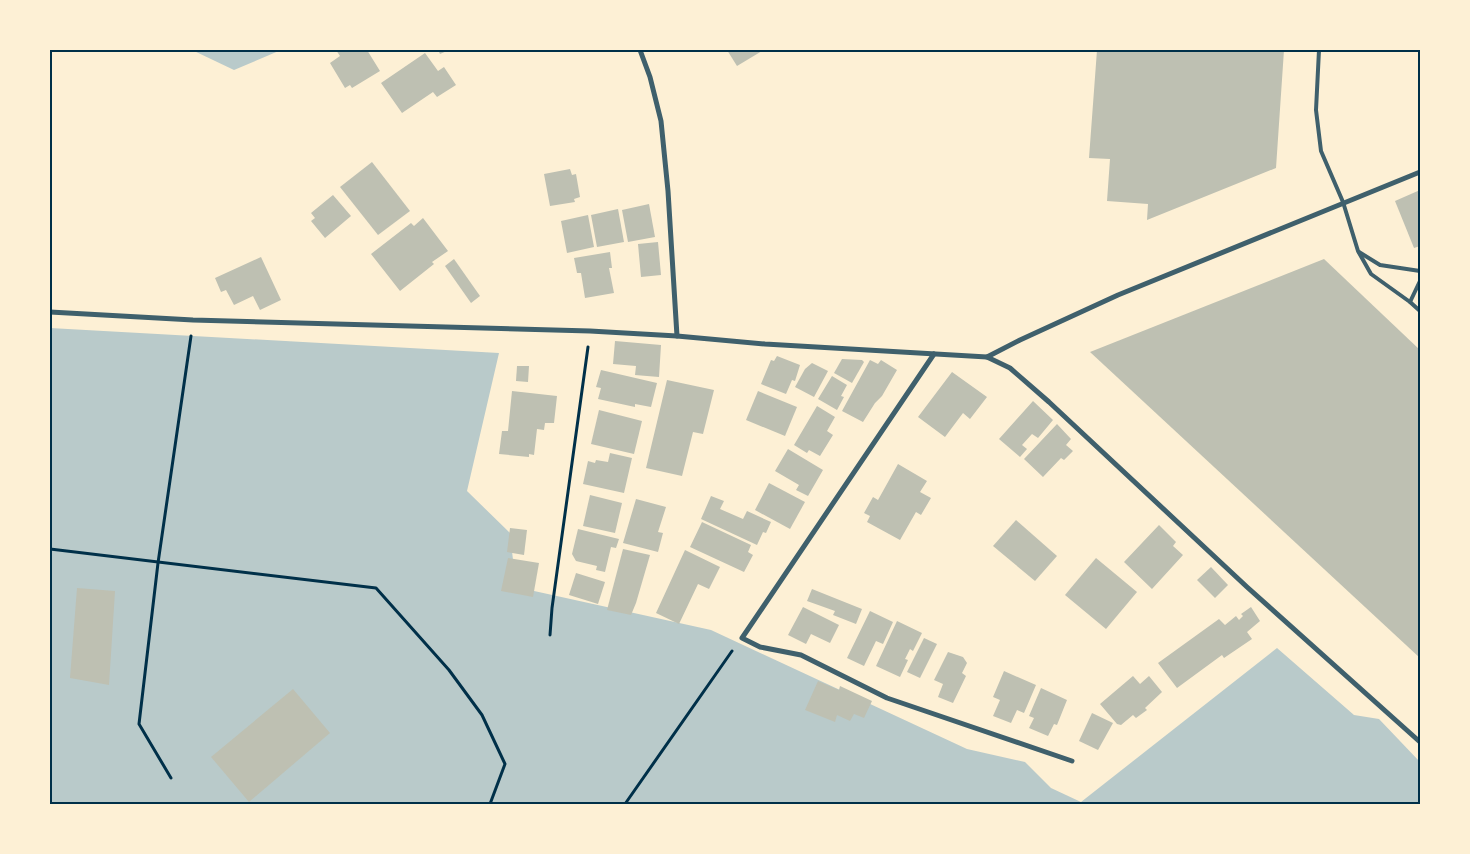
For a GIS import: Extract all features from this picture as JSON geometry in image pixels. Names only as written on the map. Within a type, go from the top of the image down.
[{"type":"street","points":[[640,50],[650,77],[661,121],[668,191],[677,336]]},
{"type":"street","points":[[987,357],[1118,295],[1420,172]]},
{"type":"street","points":[[50,312],[194,320],[677,336],[765,344],[987,357],[1010,368],[1247,587],[1420,742]]},
{"type":"street","points":[[934,354],[742,638],[760,647],[801,655],[887,698],[1072,761]]},
{"type":"lane","points":[[1319,50],[1316,110],[1321,151],[1343,202],[1358,251],[1371,274],[1420,311]]},
{"type":"lane","points":[[1358,251],[1380,265],[1420,271]]},
{"type":"lane","points":[[1410,302],[1420,281]]},
{"type":"path","points":[[171,778],[139,724],[158,563],[194,320]]},
{"type":"path","points":[[550,635],[552,608],[590,332]]},
{"type":"path","points":[[50,549],[376,588],[449,670],[482,715],[505,764],[490,804]]},
{"type":"path","points":[[625,804],[742,638]]},
{"type":"shaded area","points":[[192,50],[281,50],[234,70]]},
{"type":"shaded area","points":[[50,328],[499,353],[467,491],[510,533],[516,587],[711,630],[967,749],[1025,762],[1051,788],[1081,802],[1277,648],[1354,715],[1379,719],[1420,762],[1420,804],[50,804]]},
{"type":"building","points":[[336,50],[367,50],[380,71],[352,88],[350,85],[345,88],[330,63],[340,56]]},
{"type":"building","points":[[438,50],[449,50],[440,54]]},
{"type":"building","points":[[727,50],[761,50],[762,51],[737,66]]},
{"type":"building","points":[[1097,50],[1284,50],[1276,168],[1147,220],[1148,204],[1107,201],[1110,159],[1089,158]]},
{"type":"building","points":[[425,53],[438,71],[444,67],[456,85],[437,97],[433,92],[402,113],[381,83]]},
{"type":"building","points":[[372,162],[410,211],[378,235],[340,187]]},
{"type":"building","points":[[570,169],[572,175],[576,174],[580,197],[574,199],[575,202],[550,206],[544,174]]},
{"type":"building","points":[[1420,190],[1420,246],[1414,248],[1395,201]]},
{"type":"building","points":[[333,195],[351,216],[325,238],[311,221],[315,218],[311,213]]},
{"type":"building","points":[[649,204],[655,237],[628,242],[622,210]]},
{"type":"building","points":[[618,209],[624,242],[597,247],[591,215]]},
{"type":"building","points":[[588,215],[594,247],[567,253],[561,221]]},
{"type":"building","points":[[423,218],[448,251],[432,262],[434,264],[400,291],[371,254],[411,223],[414,226]]},
{"type":"building","points":[[658,242],[661,275],[641,277],[638,244]]},
{"type":"building","points":[[610,252],[612,268],[609,268],[614,293],[585,298],[581,273],[577,273],[574,258]]},
{"type":"building","points":[[261,257],[281,300],[260,310],[253,296],[234,305],[226,290],[221,292],[215,278]]},
{"type":"building","points":[[454,259],[480,296],[471,303],[445,266]]},
{"type":"building","points":[[1324,259],[1420,350],[1420,658],[1090,352]]},
{"type":"building","points":[[615,341],[661,345],[659,377],[635,375],[636,366],[613,364]]},
{"type":"building","points":[[777,356],[800,365],[795,381],[792,380],[786,394],[761,384],[771,360],[774,361]]},
{"type":"building","points":[[842,359],[862,360],[864,362],[852,383],[834,373]]},
{"type":"building","points":[[870,360],[878,364],[881,360],[897,370],[882,396],[875,403],[863,422],[842,411]]},
{"type":"building","points":[[812,363],[828,371],[814,397],[795,387],[805,369]]},
{"type":"building","points":[[517,366],[529,366],[528,382],[516,381]]},
{"type":"building","points":[[601,370],[657,383],[651,407],[635,404],[635,407],[598,399],[601,388],[596,387]]},
{"type":"building","points":[[952,372],[987,397],[970,419],[963,413],[945,437],[918,417]]},
{"type":"building","points":[[832,376],[847,385],[841,396],[844,397],[837,410],[818,399]]},
{"type":"building","points":[[667,380],[714,390],[703,434],[693,432],[682,476],[646,468]]},
{"type":"building","points":[[512,391],[557,396],[554,423],[545,423],[544,430],[537,429],[534,455],[529,454],[529,457],[499,454],[502,431],[508,431]]},
{"type":"building","points":[[758,391],[797,407],[785,436],[746,420]]},
{"type":"building","points":[[1033,401],[1053,420],[1038,438],[1032,434],[1022,445],[1027,449],[1020,457],[999,439]]},
{"type":"building","points":[[817,406],[835,417],[827,431],[833,435],[820,456],[809,450],[807,453],[794,445]]},
{"type":"building","points":[[599,410],[642,421],[634,454],[591,444]]},
{"type":"building","points":[[1057,424],[1071,439],[1066,445],[1073,451],[1064,460],[1061,458],[1043,477],[1024,459]]},
{"type":"building","points":[[788,449],[823,470],[808,496],[796,490],[799,485],[775,471]]},
{"type":"building","points":[[610,453],[632,458],[624,493],[583,484],[588,461],[595,463],[596,460],[608,462]]},
{"type":"building","points":[[898,464],[927,481],[920,492],[931,498],[921,515],[916,512],[900,540],[867,522],[870,516],[864,513],[873,497],[878,500]]},
{"type":"building","points":[[769,483],[805,502],[790,529],[755,510]]},
{"type":"building","points":[[590,495],[622,503],[615,533],[583,526]]},
{"type":"building","points":[[711,496],[724,501],[720,509],[743,519],[747,511],[771,522],[766,533],[763,532],[757,545],[701,519]]},
{"type":"building","points":[[636,499],[666,507],[658,532],[663,533],[658,552],[623,543]]},
{"type":"building","points":[[1016,520],[1057,556],[1035,581],[993,546]]},
{"type":"building","points":[[702,522],[751,545],[748,552],[753,555],[744,572],[690,547]]},
{"type":"building","points":[[1159,525],[1176,542],[1173,546],[1183,555],[1152,589],[1124,562]]},
{"type":"building","points":[[510,528],[527,530],[524,555],[507,552]]},
{"type":"building","points":[[578,529],[619,539],[616,548],[611,547],[605,572],[596,570],[597,566],[576,561],[572,554]]},
{"type":"building","points":[[623,549],[650,555],[631,615],[607,610]]},
{"type":"building","points":[[685,550],[720,567],[709,589],[698,584],[679,624],[656,613]]},
{"type":"building","points":[[508,558],[539,563],[533,597],[501,591]]},
{"type":"building","points":[[1096,558],[1137,592],[1106,629],[1065,595]]},
{"type":"building","points":[[1211,567],[1228,585],[1215,598],[1197,580]]},
{"type":"building","points":[[576,573],[605,582],[598,604],[569,595]]},
{"type":"building","points":[[77,588],[115,591],[109,685],[70,678]]},
{"type":"building","points":[[812,589],[862,609],[856,624],[833,615],[835,611],[807,601]]},
{"type":"building","points":[[803,607],[839,625],[830,643],[811,634],[806,644],[788,635]]},
{"type":"building","points":[[1251,607],[1260,621],[1247,632],[1252,639],[1224,658],[1222,655],[1177,688],[1158,663],[1219,619],[1225,625],[1236,616],[1239,620],[1243,616],[1241,614]]},
{"type":"building","points":[[870,611],[893,622],[883,644],[876,641],[864,666],[847,658]]},
{"type":"building","points":[[897,621],[922,633],[913,651],[910,649],[905,659],[908,660],[900,677],[876,666]]},
{"type":"building","points":[[924,638],[937,644],[920,678],[907,672]]},
{"type":"building","points":[[948,652],[963,657],[967,663],[962,673],[966,676],[953,703],[938,697],[943,684],[934,680]]},
{"type":"building","points":[[1004,671],[1036,685],[1024,713],[1017,710],[1011,723],[993,716],[1000,700],[993,697]]},
{"type":"building","points":[[1133,676],[1140,684],[1149,676],[1162,692],[1145,708],[1147,710],[1136,718],[1133,715],[1121,725],[1117,724],[1100,704]]},
{"type":"building","points":[[818,681],[839,690],[840,686],[872,701],[864,718],[854,714],[850,721],[837,715],[835,722],[805,710]]},
{"type":"building","points":[[1041,688],[1067,700],[1057,725],[1054,724],[1048,736],[1029,728],[1034,718],[1029,716]]},
{"type":"building","points":[[293,689],[330,733],[249,802],[211,757]]},
{"type":"building","points":[[1092,713],[1113,723],[1098,750],[1079,741]]}]
